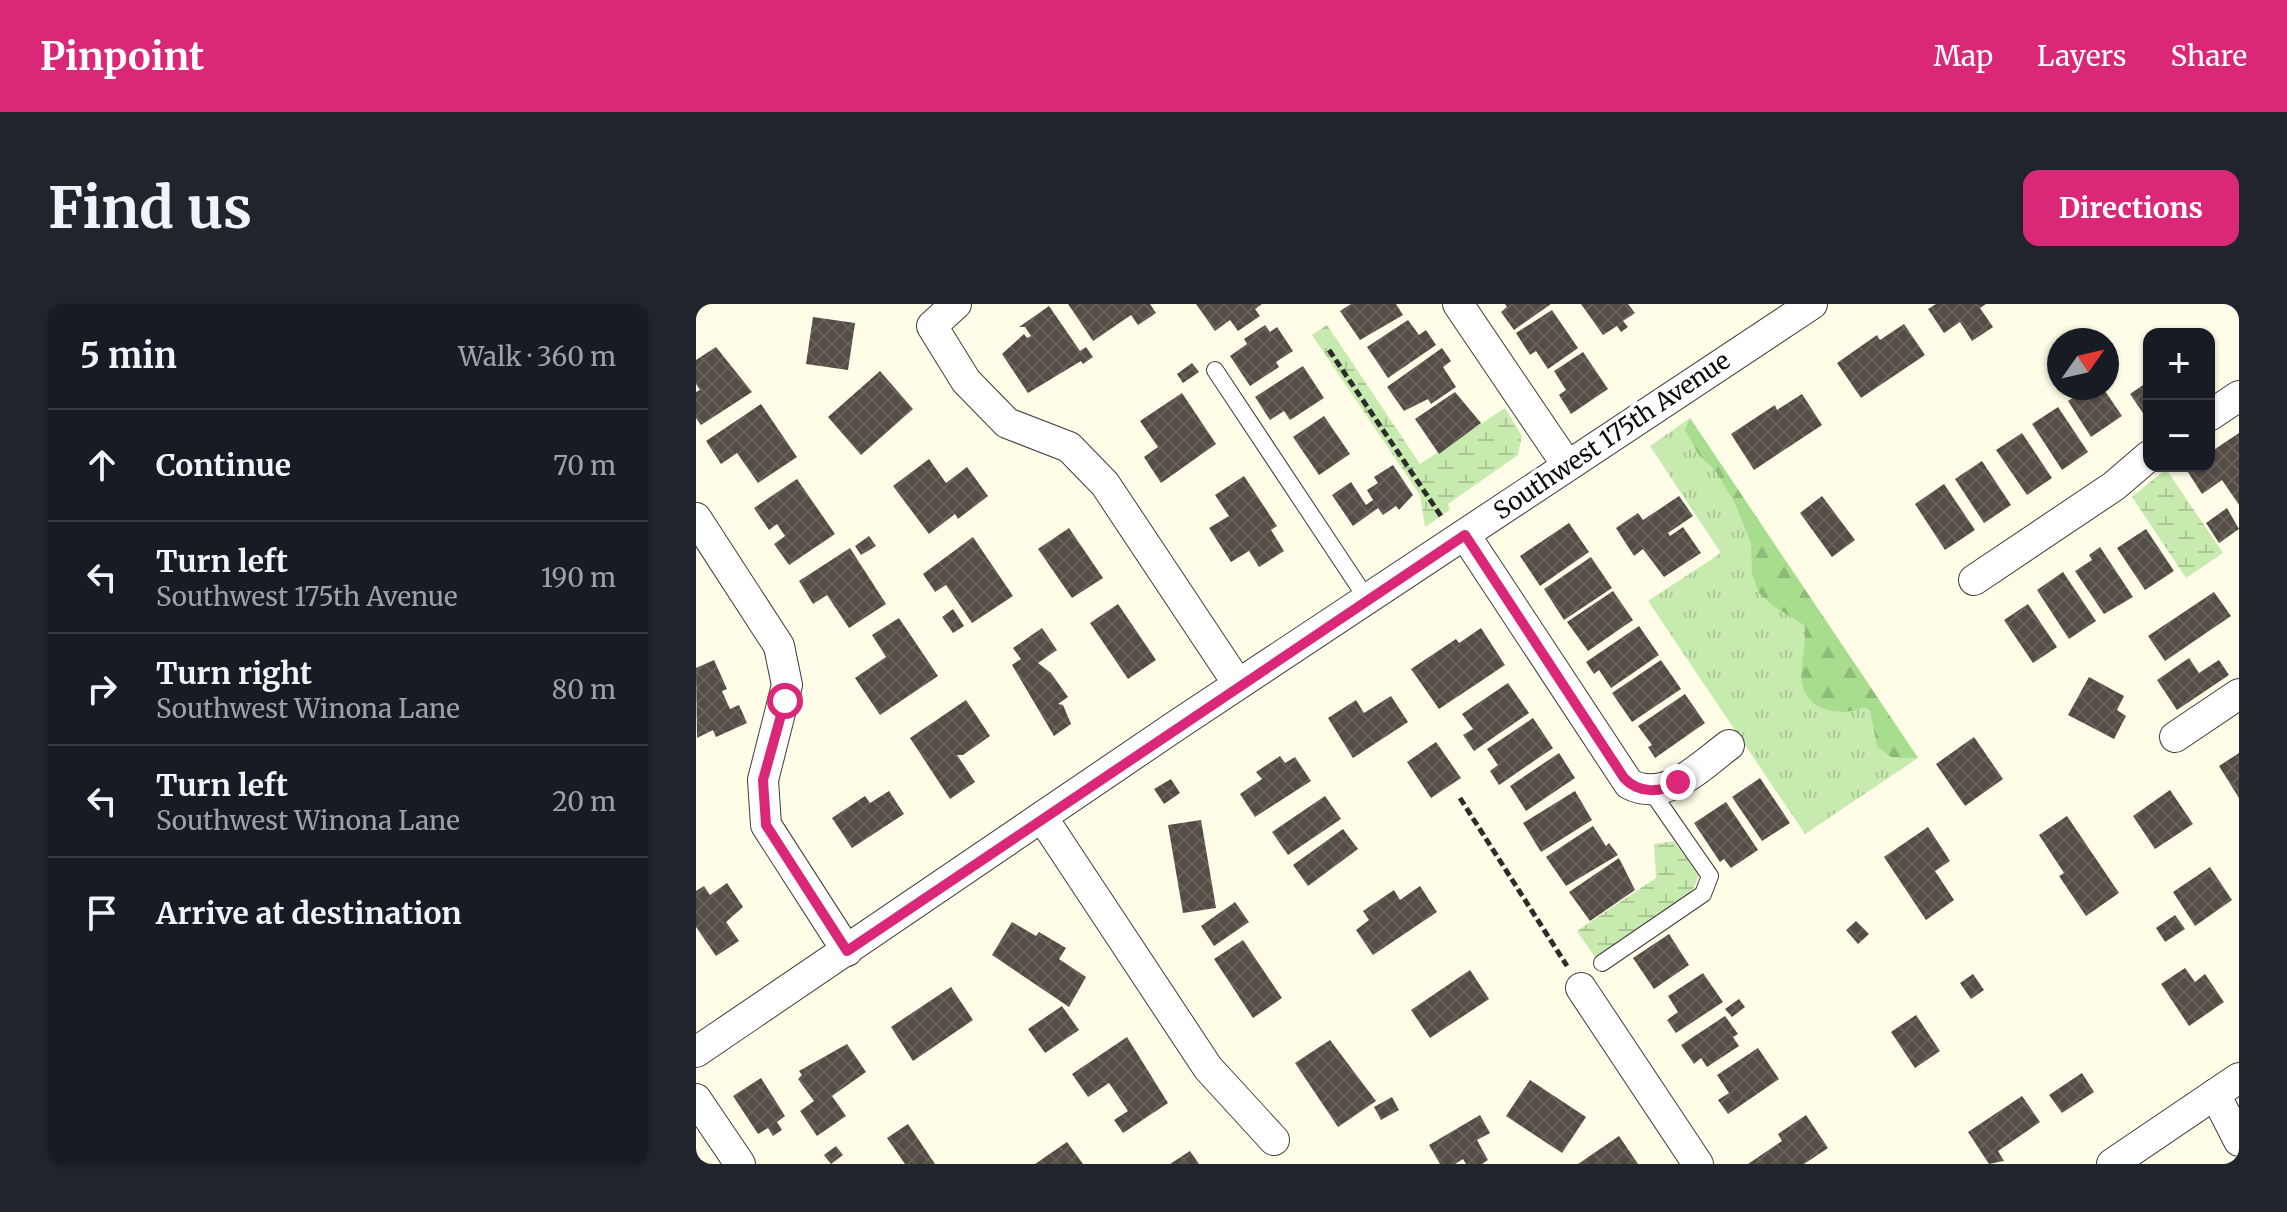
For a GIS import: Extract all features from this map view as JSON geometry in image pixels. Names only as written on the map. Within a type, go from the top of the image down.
[{"type":"street","points":[[956,304],[932,326],[966,381],[1007,423],[1069,447],[1105,484],[1238,684]]},
{"type":"street","points":[[1458,304],[1567,465]]},
{"type":"street","name":"Southwest 175th Avenue","points":[[696,1052],[1238,684],[1812,304]]},
{"type":"street","points":[[2215,412],[2239,396]]},
{"type":"street","points":[[1974,580],[2114,486],[2143,461]]},
{"type":"street","points":[[696,518],[779,646],[787,685],[763,780],[766,825],[847,951]]},
{"type":"street","points":[[1461,537],[1624,778],[1638,788],[1651,791],[1669,788],[1729,745]]},
{"type":"street","points":[[2175,737],[2239,694]]},
{"type":"street","points":[[1042,817],[1208,1068],[1274,1140]]},
{"type":"street","points":[[1581,988],[1698,1164]]},
{"type":"street","points":[[2112,1164],[2227,1086],[2239,1141]]},
{"type":"street","points":[[696,1099],[740,1164]]},
{"type":"lane","points":[[1215,370],[1367,599]]},
{"type":"lane","points":[[1602,963],[1703,894],[1710,876],[1651,791]]},
{"type":"path","points":[[1329,350],[1461,537]]},
{"type":"path","points":[[1460,798],[1581,988]]},
{"type":"green space","points":[[1327,325],[1420,464],[1505,408],[1522,436],[1518,455],[1448,504],[1450,510],[1425,527],[1420,495],[1312,335]]},
{"type":"green space","points":[[1690,418],[1918,758],[1805,834],[1648,601],[1721,553],[1650,446]]},
{"type":"green space","points":[[1690,418],[1918,758],[1891,757],[1877,746],[1870,710],[1864,707],[1846,712],[1827,710],[1805,693],[1801,676],[1804,625],[1773,606],[1759,593],[1752,574],[1751,543],[1735,503],[1715,470],[1699,455],[1685,430]]},
{"type":"green space","points":[[2162,472],[2168,472],[2223,553],[2186,578],[2132,497]]},
{"type":"green space","points":[[1674,841],[1698,875],[1695,886],[1672,910],[1597,960],[1577,931],[1656,878],[1654,844]]},
{"type":"building","points":[[1068,304],[1150,304],[1156,313],[1138,325],[1131,315],[1093,341]]},
{"type":"building","points":[[1196,304],[1262,304],[1255,309],[1260,316],[1238,331],[1230,320],[1215,331]]},
{"type":"building","points":[[1351,304],[1396,304],[1403,315],[1360,340],[1340,311]]},
{"type":"building","points":[[1505,304],[1551,304],[1514,330],[1501,312],[1507,307]]},
{"type":"building","points":[[1581,304],[1628,304],[1635,313],[1623,321],[1628,327],[1621,332],[1617,326],[1603,335]]},
{"type":"building","points":[[1936,304],[1986,304],[1980,308],[1993,327],[1972,341],[1960,322],[1944,333],[1928,309]]},
{"type":"building","points":[[1049,306],[1080,351],[1086,347],[1093,357],[1028,393],[1002,354],[1024,334],[1027,338],[1031,336],[1025,327],[1019,327]]},
{"type":"building","points":[[1552,310],[1578,348],[1548,369],[1536,351],[1530,355],[1516,333]]},
{"type":"building","points":[[813,317],[855,323],[848,370],[806,364]]},
{"type":"building","points":[[1408,320],[1419,335],[1426,330],[1436,345],[1388,378],[1367,347]]},
{"type":"building","points":[[1904,324],[1925,355],[1861,398],[1837,363],[1877,335],[1880,340]]},
{"type":"building","points":[[1265,325],[1270,332],[1277,327],[1293,351],[1276,362],[1279,367],[1250,386],[1230,356],[1247,344],[1244,339]]},
{"type":"building","points":[[716,347],[752,392],[701,425],[696,418],[696,392],[700,390],[696,384],[696,360]]},
{"type":"building","points":[[1442,348],[1451,361],[1443,367],[1456,387],[1431,404],[1428,399],[1404,411],[1387,387]]},
{"type":"building","points":[[1583,352],[1608,389],[1571,414],[1559,395],[1566,390],[1554,371]]},
{"type":"building","points":[[1192,363],[1199,372],[1183,383],[1177,374]]},
{"type":"building","points":[[1303,366],[1324,398],[1290,420],[1284,411],[1270,420],[1255,397]]},
{"type":"building","points":[[880,371],[913,409],[861,455],[828,417]]},
{"type":"building","points":[[2143,385],[2143,413],[2130,394]]},
{"type":"building","points":[[1455,392],[1481,423],[1439,454],[1415,419]]},
{"type":"building","points":[[1182,393],[1216,444],[1161,483],[1144,457],[1158,447],[1140,421]]},
{"type":"building","points":[[1802,394],[1822,425],[1754,470],[1731,434],[1775,405],[1777,410]]},
{"type":"building","points":[[2111,400],[2122,416],[2091,437],[2068,401]]},
{"type":"building","points":[[761,404],[797,457],[758,483],[737,453],[721,464],[706,441]]},
{"type":"building","points":[[2058,407],[2088,452],[2062,470],[2032,424]]},
{"type":"building","points":[[1324,416],[1350,454],[1319,475],[1293,437]]},
{"type":"building","points":[[2022,433],[2052,478],[2027,495],[1996,450]]},
{"type":"building","points":[[2239,433],[2239,505],[2222,480],[2202,494],[2188,472],[2215,472],[2215,449]]},
{"type":"building","points":[[929,459],[946,483],[967,467],[988,496],[958,519],[955,514],[929,534],[893,486]]},
{"type":"building","points":[[1982,461],[2011,505],[1984,523],[1955,479]]},
{"type":"building","points":[[1393,465],[1413,495],[1399,510],[1396,506],[1383,515],[1378,508],[1353,526],[1332,495],[1351,482],[1366,505],[1373,500],[1367,490],[1378,483],[1374,477]]},
{"type":"building","points":[[1244,476],[1277,526],[1271,530],[1284,551],[1259,567],[1249,551],[1231,562],[1209,528],[1229,516],[1215,495]]},
{"type":"building","points":[[797,479],[835,534],[789,565],[774,544],[785,536],[777,524],[769,530],[754,508]]},
{"type":"building","points":[[1944,484],[1975,530],[1945,550],[1915,504]]},
{"type":"building","points":[[1679,496],[1693,516],[1668,533],[1670,536],[1683,527],[1701,553],[1664,577],[1643,549],[1634,556],[1616,528],[1638,513],[1643,520]]},
{"type":"building","points":[[1822,496],[1855,540],[1832,557],[1800,513]]},
{"type":"building","points":[[2227,508],[2239,529],[2219,543],[2206,523]]},
{"type":"building","points":[[1569,523],[1589,552],[1540,586],[1520,556]]},
{"type":"building","points":[[1069,528],[1103,578],[1072,598],[1038,549]]},
{"type":"building","points":[[2146,529],[2174,571],[2145,590],[2117,548]]},
{"type":"building","points":[[869,536],[876,546],[861,555],[855,546]]},
{"type":"building","points":[[973,537],[1013,596],[972,623],[946,585],[935,592],[923,574]]},
{"type":"building","points":[[2100,547],[2133,597],[2104,614],[2075,571],[2092,560],[2089,555]]},
{"type":"building","points":[[850,548],[886,604],[849,628],[827,595],[813,604],[799,581]]},
{"type":"building","points":[[1591,557],[1612,588],[1564,620],[1544,589]]},
{"type":"building","points":[[2063,572],[2096,621],[2069,639],[2037,590]]},
{"type":"building","points":[[1613,591],[1633,620],[1588,651],[1567,622]]},
{"type":"building","points":[[2214,592],[2231,616],[2165,661],[2148,636]]},
{"type":"building","points":[[1118,604],[1156,660],[1128,679],[1090,623]]},
{"type":"building","points":[[2028,604],[2057,647],[2033,663],[2004,620]]},
{"type":"building","points":[[953,609],[964,626],[953,633],[942,617]]},
{"type":"building","points":[[899,618],[938,676],[880,715],[855,678],[886,657],[872,635]]},
{"type":"building","points":[[1639,626],[1659,655],[1611,688],[1599,670],[1594,674],[1586,662]]},
{"type":"building","points":[[1042,628],[1057,650],[1038,663],[1051,673],[1068,697],[1058,704],[1063,705],[1071,724],[1054,736],[1012,665],[1021,659],[1013,648]]},
{"type":"building","points":[[1481,628],[1505,665],[1439,709],[1411,669],[1456,639],[1459,643]]},
{"type":"building","points":[[2189,658],[2199,673],[2219,660],[2229,675],[2177,710],[2157,680]]},
{"type":"building","points":[[714,660],[727,689],[722,691],[730,709],[739,705],[747,723],[716,737],[713,730],[697,738],[696,668]]},
{"type":"building","points":[[1661,660],[1681,689],[1632,722],[1612,693]]},
{"type":"building","points":[[2089,677],[2124,696],[2117,710],[2126,716],[2114,739],[2068,715]]},
{"type":"building","points":[[1508,683],[1529,713],[1474,751],[1463,735],[1473,729],[1462,714]]},
{"type":"building","points":[[1685,694],[1705,723],[1655,758],[1648,747],[1652,745],[1638,726]]},
{"type":"building","points":[[1391,696],[1408,722],[1353,758],[1328,718],[1356,700],[1364,713]]},
{"type":"building","points":[[966,700],[990,736],[963,755],[957,755],[975,782],[950,799],[910,738]]},
{"type":"building","points":[[1533,718],[1553,748],[1499,785],[1490,771],[1498,765],[1487,749]]},
{"type":"building","points":[[1974,737],[2003,779],[1965,806],[1936,764]]},
{"type":"building","points":[[1436,742],[1461,778],[1431,798],[1407,762]]},
{"type":"building","points":[[1559,753],[1575,778],[1526,811],[1510,786]]},
{"type":"building","points":[[2239,753],[2239,798],[2219,766]]},
{"type":"building","points":[[1280,756],[1285,763],[1295,757],[1311,781],[1255,817],[1240,794],[1262,779],[1256,772]]},
{"type":"building","points":[[1760,778],[1790,823],[1762,841],[1732,797]]},
{"type":"building","points":[[1171,779],[1180,793],[1164,804],[1154,789]]},
{"type":"building","points":[[2170,790],[2193,824],[2155,849],[2133,816]]},
{"type":"building","points":[[889,791],[904,814],[852,848],[832,818],[865,796],[870,803]]},
{"type":"building","points":[[1575,791],[1592,820],[1541,852],[1523,823]]},
{"type":"building","points":[[1325,796],[1341,819],[1288,855],[1272,832]]},
{"type":"building","points":[[1726,802],[1758,850],[1731,868],[1724,859],[1720,862],[1694,823]]},
{"type":"building","points":[[2067,816],[2119,893],[2086,916],[2059,876],[2064,873],[2039,835]]},
{"type":"building","points":[[1201,820],[1216,908],[1183,913],[1168,825]]},
{"type":"building","points":[[1593,826],[1606,846],[1609,843],[1618,855],[1566,886],[1546,857]]},
{"type":"building","points":[[1928,827],[1950,861],[1935,871],[1954,900],[1926,920],[1884,857]]},
{"type":"building","points":[[1343,829],[1358,849],[1308,886],[1293,865]]},
{"type":"building","points":[[1619,858],[1635,890],[1590,921],[1569,892]]},
{"type":"building","points":[[2210,867],[2232,900],[2195,926],[2173,892]]},
{"type":"building","points":[[727,883],[743,907],[726,922],[739,941],[716,956],[696,927],[696,891],[704,886],[710,895]]},
{"type":"building","points":[[1420,886],[1437,912],[1373,955],[1356,930],[1369,920],[1363,911],[1394,890],[1400,900]]},
{"type":"building","points":[[1235,902],[1249,922],[1214,946],[1201,926]]},
{"type":"building","points":[[2175,915],[2185,929],[2165,942],[2156,928]]},
{"type":"building","points":[[1856,921],[1869,934],[1858,944],[1846,930]]},
{"type":"building","points":[[1012,922],[1036,936],[1039,932],[1066,948],[1059,959],[1086,977],[1069,1007],[992,955]]},
{"type":"building","points":[[1669,934],[1689,965],[1654,989],[1633,958]]},
{"type":"building","points":[[1243,940],[1282,998],[1253,1018],[1214,959]]},
{"type":"building","points":[[2185,968],[2195,982],[2205,974],[2224,1002],[2189,1026],[2161,984]]},
{"type":"building","points":[[1470,970],[1489,999],[1430,1038],[1411,1010]]},
{"type":"building","points":[[1703,973],[1723,1002],[1676,1033],[1667,1020],[1678,1012],[1668,996]]},
{"type":"building","points":[[1973,974],[1984,990],[1971,999],[1960,983]]},
{"type":"building","points":[[951,987],[973,1020],[913,1061],[891,1027]]},
{"type":"building","points":[[1739,999],[1745,1007],[1732,1017],[1725,1009]]},
{"type":"building","points":[[1062,1006],[1079,1030],[1045,1053],[1028,1029]]},
{"type":"building","points":[[1916,1015],[1940,1051],[1915,1068],[1891,1032]]},
{"type":"building","points":[[1725,1016],[1738,1034],[1733,1037],[1739,1046],[1707,1067],[1701,1058],[1694,1064],[1681,1045]]},
{"type":"building","points":[[1127,1037],[1168,1103],[1123,1133],[1114,1120],[1128,1111],[1109,1083],[1088,1097],[1072,1074]]},
{"type":"building","points":[[1330,1040],[1376,1101],[1338,1127],[1295,1063]]},
{"type":"building","points":[[847,1044],[866,1072],[832,1096],[846,1116],[817,1136],[800,1111],[814,1101],[798,1079],[802,1075],[799,1071]]},
{"type":"building","points":[[1758,1048],[1779,1079],[1728,1114],[1718,1100],[1729,1093],[1717,1075]]},
{"type":"building","points":[[2082,1073],[2094,1092],[2062,1113],[2049,1095]]},
{"type":"building","points":[[761,1078],[785,1116],[777,1122],[782,1130],[773,1136],[768,1128],[758,1134],[733,1096]]},
{"type":"building","points":[[1530,1080],[1586,1117],[1562,1153],[1506,1116]]},
{"type":"building","points":[[2022,1096],[2040,1122],[1998,1151],[2004,1161],[1989,1164],[1968,1132]]},
{"type":"building","points":[[1392,1097],[1399,1110],[1381,1120],[1374,1107]]},
{"type":"building","points":[[1480,1115],[1490,1133],[1477,1140],[1488,1160],[1482,1164],[1466,1164],[1463,1159],[1455,1164],[1440,1164],[1429,1145]]},
{"type":"building","points":[[1806,1115],[1828,1148],[1804,1164],[1748,1164],[1782,1141],[1778,1134]]},
{"type":"building","points":[[908,1124],[935,1164],[905,1164],[887,1138]]},
{"type":"building","points":[[1619,1136],[1638,1164],[1578,1164]]},
{"type":"building","points":[[1067,1142],[1083,1164],[1035,1164]]},
{"type":"building","points":[[836,1146],[843,1155],[831,1164],[824,1155]]},
{"type":"building","points":[[1190,1151],[1199,1164],[1170,1164]]},
{"type":"route","points":[[785,701],[763,780],[762,802],[766,825],[847,951],[1177,725],[1465,535],[1629,784],[1645,790],[1660,790],[1678,782]]}]
